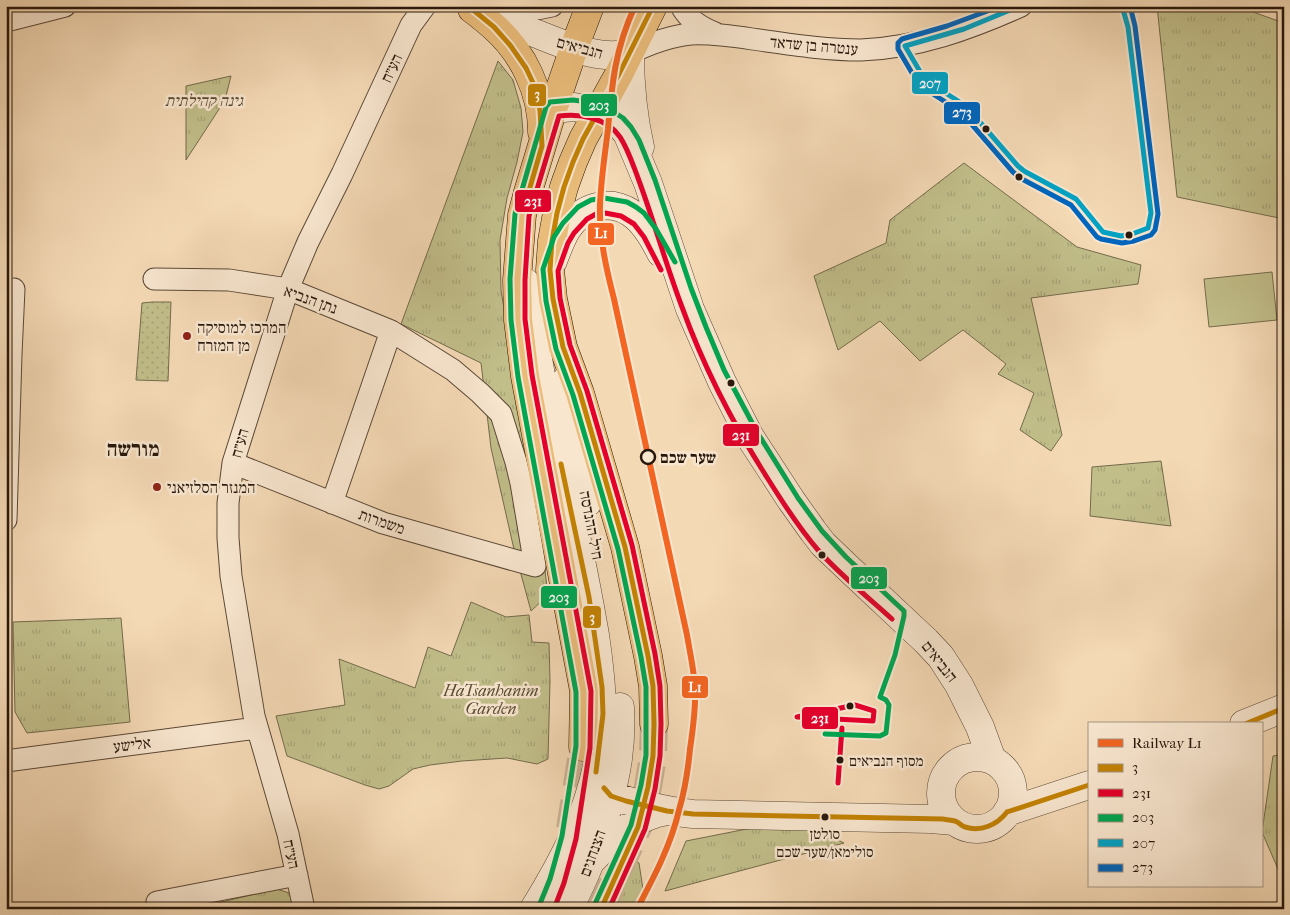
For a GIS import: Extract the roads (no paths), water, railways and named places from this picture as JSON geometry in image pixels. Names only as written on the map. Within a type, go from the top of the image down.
[{"type":"highway","name":"חיל ההנדסה","points":[[520,238],[522,215],[553,109],[590,6]]},
{"type":"highway","name":"חיל ההנדסה","points":[[562,347],[553,299],[550,270],[552,241],[564,187],[583,139],[630,53],[653,6]]},
{"type":"highway","points":[[468,8],[494,27],[510,45],[526,68],[536,89],[542,125],[542,146]]},
{"type":"highway","points":[[520,238],[517,280],[519,330],[525,376],[584,691],[583,747]]},
{"type":"highway","points":[[562,347],[580,393],[625,547],[648,656],[654,724]]},
{"type":"street","points":[[6,21],[65,6]]},
{"type":"street","name":"הע״ח","points":[[304,909],[288,834],[254,716],[231,576],[228,503],[233,463],[288,288],[411,25],[425,6]]},
{"type":"street","points":[[506,6],[528,9],[552,6]]},
{"type":"street","name":"ענטרה בן שדאד","points":[[681,6],[692,21],[704,29],[720,35]]},
{"type":"street","name":"ענטרה בן שדאד","points":[[630,53],[666,38],[691,34],[720,35],[816,48],[861,50],[904,46],[996,18],[1021,6]]},
{"type":"street","name":"הנביאים","points":[[468,8],[574,48],[596,54],[616,56],[630,53],[632,108],[648,182]]},
{"type":"street","name":"הנביאים","points":[[553,109],[574,107],[598,111],[608,116],[627,133],[648,182],[690,308]]},
{"type":"street","name":"הנביאים","points":[[550,270],[561,240],[568,228],[582,213],[594,207],[616,207],[632,213],[639,219],[650,233],[690,308],[722,382],[750,437],[790,500],[828,549],[934,649],[949,669],[1001,769]]},
{"type":"street","name":"חיל ההנדסה","points":[[520,238],[524,273],[546,401],[589,597],[598,653],[603,714],[596,772]]},
{"type":"street","name":"נתן הנביא","points":[[154,279],[229,280],[288,288],[391,331],[453,370],[501,414],[518,469],[535,566]]},
{"type":"street","points":[[6,520],[10,355],[14,289]]},
{"type":"street","points":[[332,503],[391,331]]},
{"type":"street","name":"חיל ההנדסה","points":[[562,347],[578,453],[616,654],[620,695],[620,735],[619,760],[611,796]]},
{"type":"street","name":"משמרות","points":[[233,463],[383,523],[535,566]]},
{"type":"street","name":"הנביאים","points":[[963,760],[968,734],[966,700]]},
{"type":"street","points":[[1249,722],[1284,708]]},
{"type":"street","name":"אלישע","points":[[6,761],[258,728]]},
{"type":"street","points":[[1001,769],[1012,787],[1013,796],[1007,812],[999,822],[991,826],[974,829],[954,821],[948,815],[941,799],[944,778],[955,764],[975,757],[1001,769],[1036,786],[1084,786]]},
{"type":"street","points":[[596,772],[601,784],[611,796],[667,811],[693,814],[954,821]]},
{"type":"street","name":"הצנחנים","points":[[534,909],[576,832],[596,772]]},
{"type":"street","points":[[1007,812],[1084,786]]},
{"type":"street","name":"הצנחנים","points":[[568,909],[591,861],[611,796]]},
{"type":"street","points":[[591,861],[628,826],[648,815],[667,811]]},
{"type":"street","points":[[157,902],[297,875]]},
{"type":"tunnel","points":[[601,909],[638,827],[648,787],[653,756],[654,724]]},
{"type":"tunnel","points":[[570,829],[583,747]]},
{"type":"rail line","name":"L1","points":[[635,6],[623,37],[613,81],[601,186],[602,241],[687,635],[694,675],[695,696],[687,772],[676,823],[661,861],[637,909]]},
{"type":"place","name":"המרכז למוסיקה מן המזרח","points":[[187,336]]},
{"type":"place","name":"שער שכם","points":[[648,457]]},
{"type":"place","name":"המנזר הסלזיאני","points":[[157,487]]},
{"type":"place","name":"מסוף הנביאים","points":[[840,760]]},
{"type":"place","name":"סולטן סולימאן/שער שכם","points":[[825,817]]},
{"type":"district","name":"מורשה","points":[[133,449]]},
{"type":"park label","name":"גינה קהילתית","points":[[204,100]]},
{"type":"park label","name":"HaTsanhanim Garden","points":[[491,699]]}]
